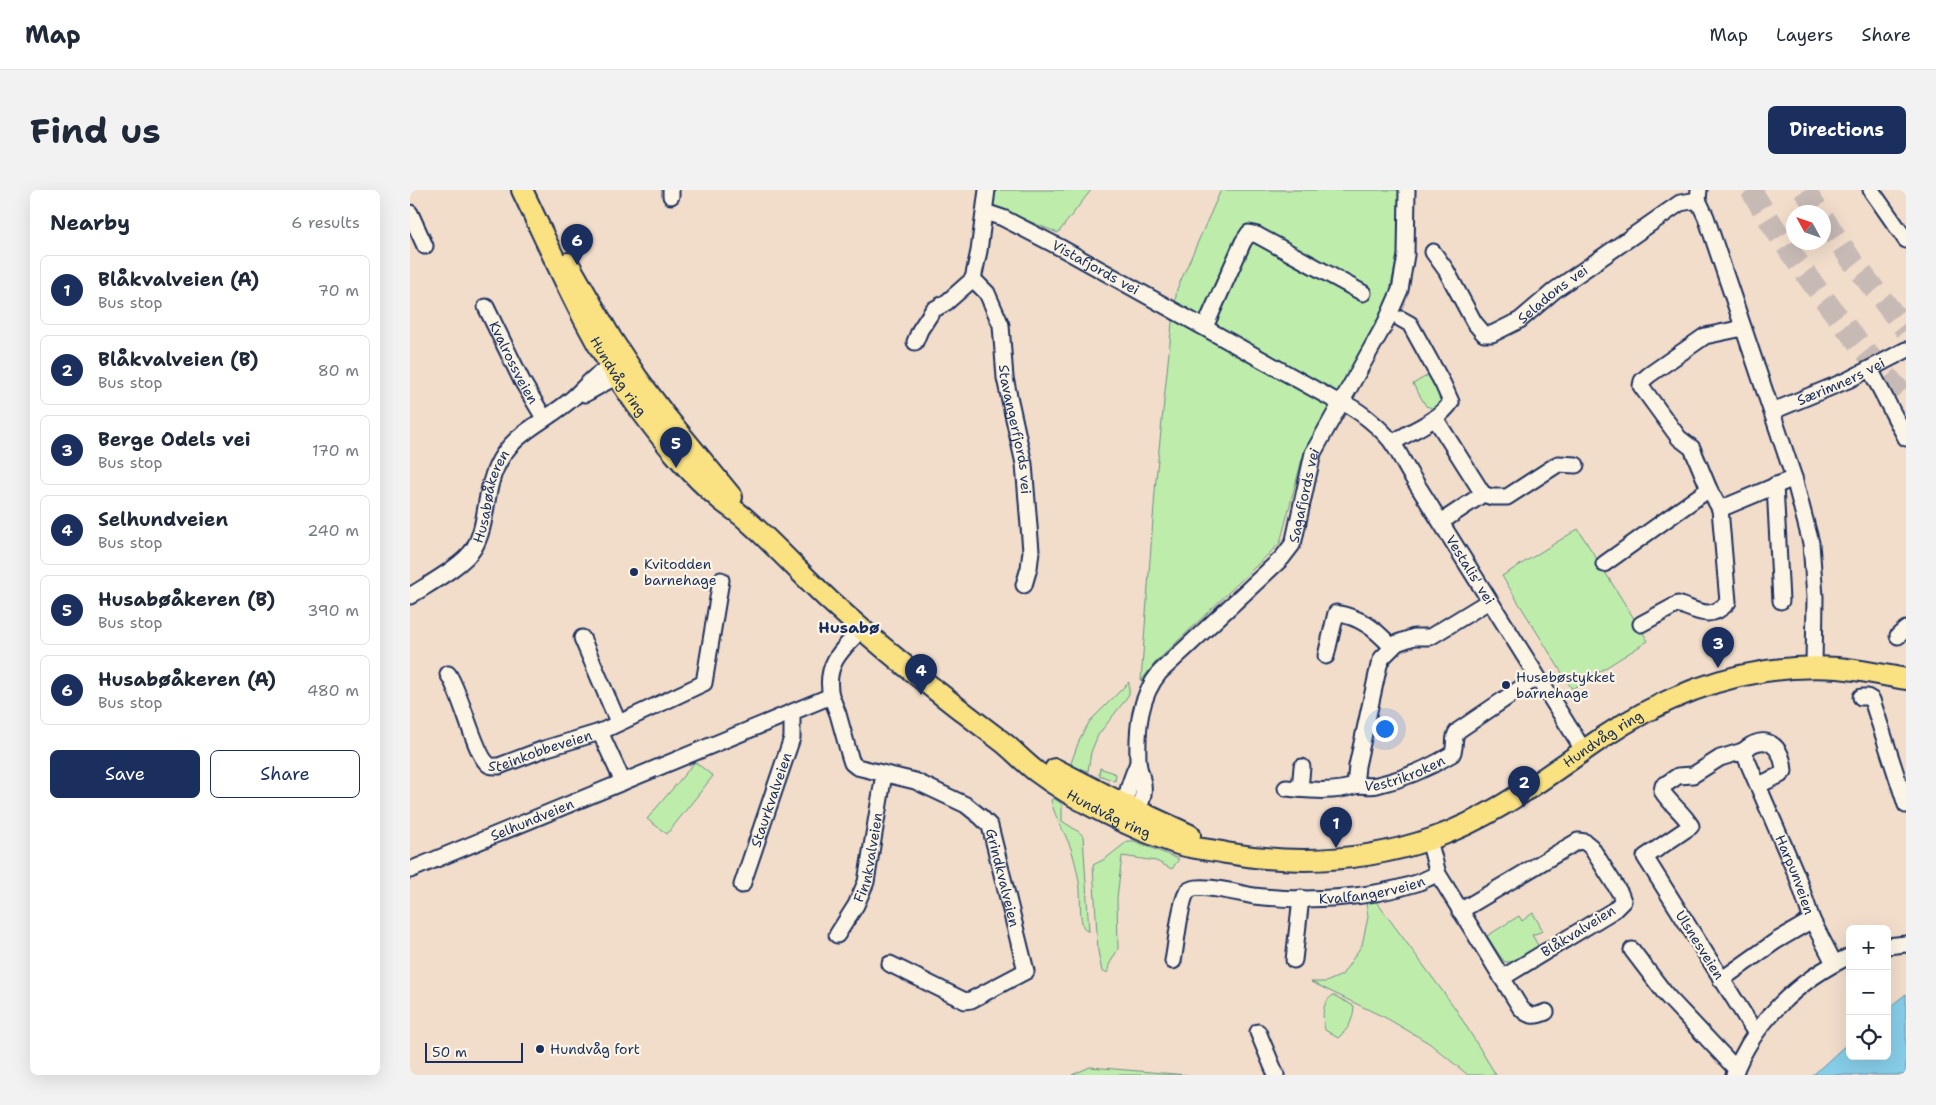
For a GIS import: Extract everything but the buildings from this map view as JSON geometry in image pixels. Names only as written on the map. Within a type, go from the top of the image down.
[{"type":"main road","name":"Hundvåg ring","points":[[522,190],[543,230],[566,286],[618,368],[635,402],[679,460],[723,502],[748,520],[805,578],[862,629],[958,709],[1048,779],[1083,800],[1130,813],[1175,843],[1196,849],[1267,860],[1330,860],[1378,853],[1429,840],[1472,822],[1500,807],[1650,708],[1693,689],[1727,678],[1777,668],[1814,667],[1862,671],[1906,679]]},
{"type":"street","points":[[915,342],[920,330],[933,310],[947,302],[973,279],[987,190]]},
{"type":"street","name":"Sagafjords vei","points":[[1130,813],[1142,800],[1143,788],[1138,763],[1142,708],[1151,684],[1160,672],[1282,558],[1292,545],[1313,453],[1386,322],[1400,290],[1406,255],[1407,190]]},
{"type":"street","points":[[1871,190],[1906,240]]},
{"type":"street","points":[[1698,195],[1773,411],[1794,478],[1811,543],[1815,597],[1814,667]]},
{"type":"street","name":"Seladons vei","points":[[1432,258],[1454,285],[1474,322],[1484,334],[1492,334],[1520,320],[1554,290],[1680,203],[1698,195]]},
{"type":"street","name":"Vistafjords vei","points":[[985,212],[1003,218],[1063,249],[1336,401],[1342,402]]},
{"type":"street","points":[[410,213],[425,246]]},
{"type":"street","points":[[1205,327],[1248,233],[1257,235],[1363,293]]},
{"type":"street","name":"Stavangerfjords vei","points":[[973,279],[987,293],[1001,325],[1005,378],[1024,464],[1032,551],[1024,585]]},
{"type":"street","name":"Kvalrossveien","points":[[486,307],[522,381],[544,418]]},
{"type":"street","points":[[1392,443],[1435,418],[1449,405],[1450,399],[1410,324],[1401,319]]},
{"type":"street","points":[[1642,624],[1678,604],[1704,614],[1717,611],[1728,602],[1720,509],[1709,489],[1692,448],[1673,431],[1642,388],[1641,383],[1649,375],[1705,336],[1743,328]]},
{"type":"street","name":"Særimners vei","points":[[1773,411],[1820,392],[1906,350]]},
{"type":"street","name":"Husabøåkeren","points":[[410,596],[464,559],[473,550],[478,540],[488,490],[498,462],[515,440],[574,397],[583,387],[618,368]]},
{"type":"street","points":[[1870,369],[1906,438]]},
{"type":"street","name":"Vestalis' vei","points":[[1342,402],[1352,406],[1392,443],[1584,751]]},
{"type":"street","points":[[1435,418],[1483,494],[1492,497],[1507,497],[1558,464],[1576,465]]},
{"type":"street","points":[[1720,509],[1794,478]]},
{"type":"street","points":[[1775,485],[1781,601]]},
{"type":"street","points":[[1604,564],[1709,489]]},
{"type":"street","points":[[1442,522],[1483,494]]},
{"type":"street","name":"Steinkobbeveien","points":[[448,674],[455,685],[487,764],[499,766],[544,749],[600,732],[618,722],[638,716],[704,683],[722,580]]},
{"type":"street","points":[[1326,656],[1336,613],[1351,616],[1365,622],[1392,647],[1408,639],[1430,637],[1489,601]]},
{"type":"street","points":[[831,696],[829,687],[830,672],[836,658],[862,629]]},
{"type":"street","points":[[582,638],[618,722]]},
{"type":"street","name":"Vestrikroken","points":[[1355,786],[1357,766],[1379,665],[1382,658],[1392,647]]},
{"type":"street","name":"Vestrikroken","points":[[1302,767],[1293,788],[1334,791],[1349,789],[1355,786],[1371,787],[1390,782],[1424,769],[1447,757],[1454,751],[1455,736],[1459,730],[1537,678]]},
{"type":"street","name":"Selhundveien","points":[[410,870],[726,739],[792,714],[831,696]]},
{"type":"street","name":"Grindkvalveien","points":[[831,696],[852,762],[864,770],[915,781],[961,803],[990,826],[1026,971],[972,1000],[966,1001],[890,964]]},
{"type":"street","points":[[1861,697],[1867,697],[1872,700],[1906,805]]},
{"type":"street","name":"Staurkvalveien","points":[[742,885],[792,738],[792,714]]},
{"type":"street","name":"Steinkobbeveien","points":[[600,732],[622,782]]},
{"type":"street","points":[[1744,750],[1764,741],[1772,743],[1776,748],[1784,771],[1780,775],[1759,785]]},
{"type":"street","name":"Harpunveien","points":[[1744,750],[1797,876],[1812,920],[1834,963]]},
{"type":"street","name":"Ulsnesveien","points":[[1744,750],[1720,758],[1693,775],[1678,776],[1663,786],[1662,790],[1667,798],[1681,811],[1691,826],[1645,857],[1755,1032]]},
{"type":"street","name":"Finnkvalveien","points":[[837,935],[856,905],[866,882],[884,774]]},
{"type":"street","points":[[1429,840],[1438,874],[1524,1012],[1534,1016],[1546,1012]]},
{"type":"street","name":"Blåkvalveien","points":[[1460,911],[1578,841],[1586,842],[1591,847],[1620,893],[1623,901],[1614,910],[1502,978]]},
{"type":"street","name":"Kvalfangerveien","points":[[1174,961],[1183,898],[1192,888],[1201,886],[1259,896],[1338,897],[1394,888],[1418,882],[1438,874]]},
{"type":"street","name":"Kvalfangerveien","points":[[1294,960],[1301,898]]},
{"type":"street","points":[[1722,980],[1776,940],[1812,920]]},
{"type":"street","points":[[1891,946],[1906,944]]},
{"type":"street","points":[[1632,950],[1668,996],[1735,1072],[1747,1044],[1755,1032],[1792,994],[1815,975],[1846,958]]},
{"type":"street","points":[[1258,1032],[1276,1075]]},
{"type":"green space","points":[[994,190],[1091,190],[1058,233],[992,206]]},
{"type":"green space","points":[[1221,190],[1399,190],[1399,248],[1387,303],[1302,459],[1280,543],[1155,663],[1141,681],[1156,479],[1177,289]]},
{"type":"green space","points":[[1435,371],[1446,399],[1432,408],[1426,406],[1413,384]]},
{"type":"green space","points":[[1578,529],[1648,641],[1572,689],[1502,576]]},
{"type":"green space","points":[[1129,682],[1129,694],[1098,735],[1091,752],[1088,771],[1070,766],[1080,738],[1090,721]]},
{"type":"green space","points":[[695,762],[713,776],[667,834],[647,819]]},
{"type":"green space","points":[[1100,768],[1116,774],[1115,781],[1099,775]]},
{"type":"green space","points":[[1053,798],[1062,804],[1062,821],[1083,836],[1089,932],[1084,929],[1081,920],[1080,886],[1077,872],[1071,848],[1053,807],[1051,800]]},
{"type":"green space","points":[[1128,841],[1134,841],[1179,859],[1172,869],[1156,861],[1122,856],[1117,898],[1118,949],[1109,965],[1108,972],[1102,972],[1098,951],[1093,865],[1105,859]]},
{"type":"green space","points":[[1375,900],[1455,1008],[1496,1075],[1468,1075],[1429,1043],[1388,1019],[1311,982],[1326,982],[1342,975],[1362,945],[1368,917],[1366,902]]},
{"type":"green space","points":[[1533,913],[1543,931],[1532,935],[1539,947],[1514,962],[1505,962],[1487,936],[1519,916],[1522,921]]},
{"type":"green space","points":[[1333,995],[1354,1006],[1350,1024],[1338,1038],[1325,1030],[1323,1011],[1326,1003]]},
{"type":"green space","points":[[1090,1067],[1187,1075],[1072,1075]]},
{"type":"water","points":[[1906,994],[1906,1075],[1813,1075],[1846,1045],[1846,1060],[1891,1060],[1891,1006]]},
{"type":"tunnel","points":[[1751,190],[1823,298],[1906,398]]},
{"type":"tunnel","points":[[1804,190],[1814,205]]},
{"type":"tunnel","points":[[1831,230],[1850,258],[1906,330]]},
{"type":"place","name":"Husabøåkeren (A)","points":[[577,265]]},
{"type":"place","name":"Husabøåkeren (B)","points":[[676,468]]},
{"type":"place","name":"Kvitodden barnehage","points":[[634,572]]},
{"type":"place","name":"Berge Odels vei","points":[[1718,668]]},
{"type":"place","name":"Husebøstykket barnehage","points":[[1506,685]]},
{"type":"place","name":"Selhundveien","points":[[921,695]]},
{"type":"place","name":"Blåkvalveien (B)","points":[[1524,807]]},
{"type":"place","name":"Blåkvalveien (A)","points":[[1336,848]]},
{"type":"place","name":"Hundvåg fort","points":[[540,1049]]},
{"type":"district","name":"Husabø","points":[[849,627]]}]
